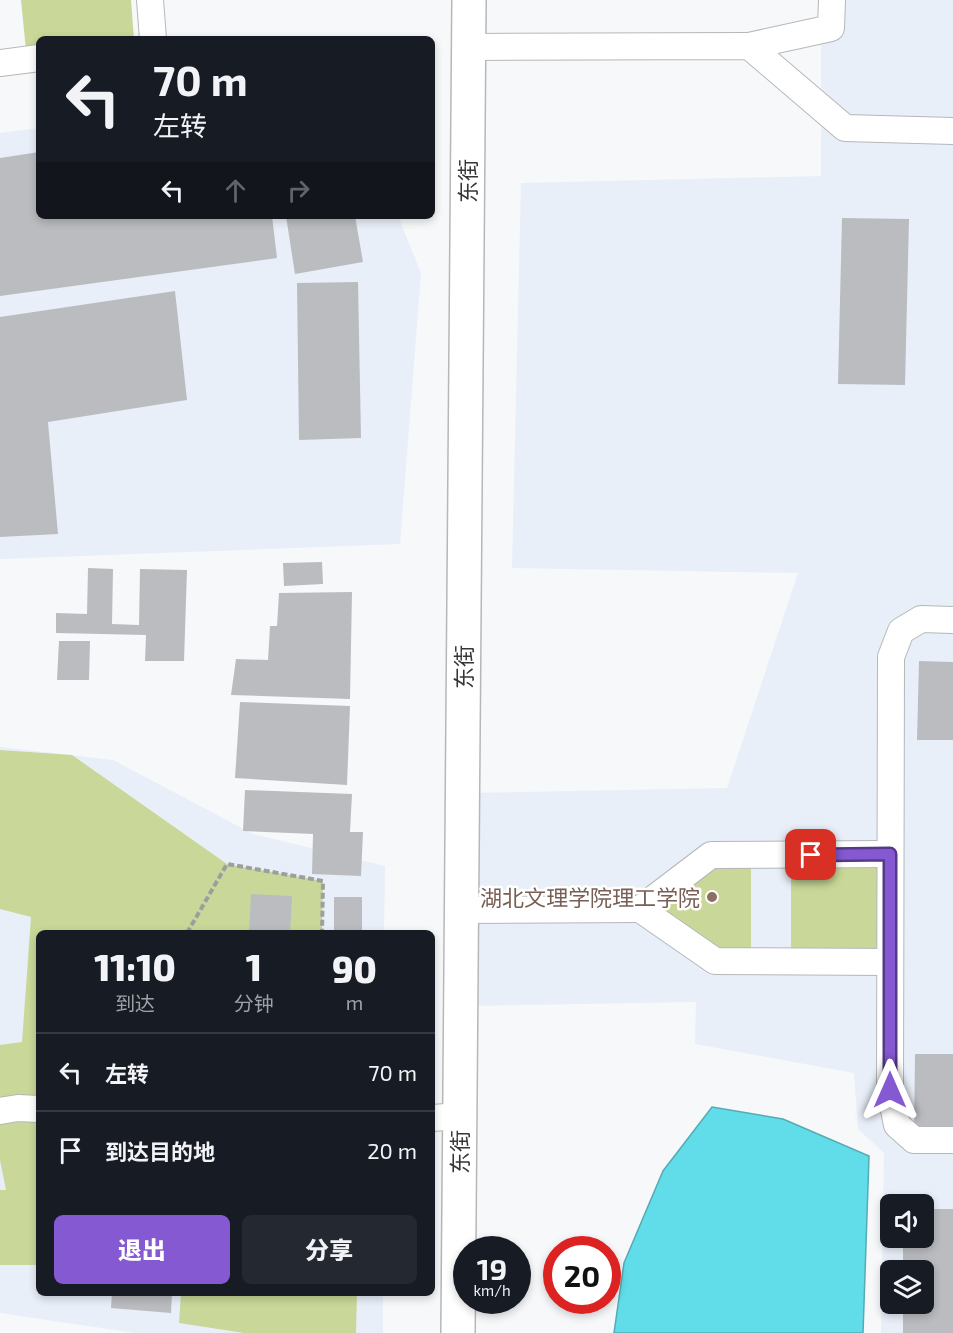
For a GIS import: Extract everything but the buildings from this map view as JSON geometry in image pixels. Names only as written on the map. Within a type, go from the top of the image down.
[{"type":"main road","name":"东街","points":[[458,1333],[446,1117],[461,910],[469,0]]},
{"type":"lane","points":[[150,0],[153,36]]},
{"type":"lane","points":[[468,47],[748,46],[831,28],[832,0]]},
{"type":"lane","points":[[748,46],[845,128],[953,130]]},
{"type":"lane","points":[[0,63],[36,58]]},
{"type":"lane","points":[[953,620],[921,619],[901,631],[891,657],[890,854],[890,1090],[897,1125],[914,1140],[953,1140]]},
{"type":"lane","points":[[640,909],[711,855],[890,854]]},
{"type":"lane","points":[[461,910],[640,909],[715,961],[890,962]]},
{"type":"lane","points":[[0,1111],[18,1108],[36,1109]]},
{"type":"path","points":[[189,930],[227,864],[323,881],[322,930]]},
{"type":"shaded area","points":[[821,0],[953,0],[953,1333],[881,1333],[881,1314],[934,1314],[934,1260],[882,1260],[882,1248],[934,1248],[934,1194],[883,1194],[884,1153],[858,1129],[854,1073],[695,1044],[696,1002],[471,1006],[472,793],[727,788],[798,573],[512,568],[521,183],[821,176]]},
{"type":"shaded area","points":[[36,128],[36,219],[399,219],[421,273],[400,544],[0,559],[0,133]]},
{"type":"shaded area","points":[[0,747],[113,760],[253,834],[385,866],[384,930],[36,930],[36,1296],[383,1296],[383,1333],[135,1333],[0,1313]]},
{"type":"green space","points":[[21,0],[131,0],[134,36],[36,36],[36,49],[26,50]]},
{"type":"green space","points":[[0,750],[72,755],[227,864],[323,881],[322,930],[36,930],[36,1265],[0,1265],[0,1190],[6,1190],[0,1160],[0,1045],[22,1042],[31,917],[0,909]]},
{"type":"green space","points":[[890,854],[890,962],[791,962],[791,855]]},
{"type":"green space","points":[[711,855],[751,855],[751,961],[715,961],[640,909]]},
{"type":"green space","points":[[181,1296],[357,1296],[356,1333],[244,1333],[179,1323]]},
{"type":"water","points":[[712,1107],[783,1119],[869,1156],[863,1333],[614,1333],[617,1314],[621,1314],[624,1263],[663,1171]]},
{"type":"place","name":"湖北文理学院理工学院","points":[[712,897]]},
{"type":"route","points":[[811,855],[890,854],[890,1090]]}]
